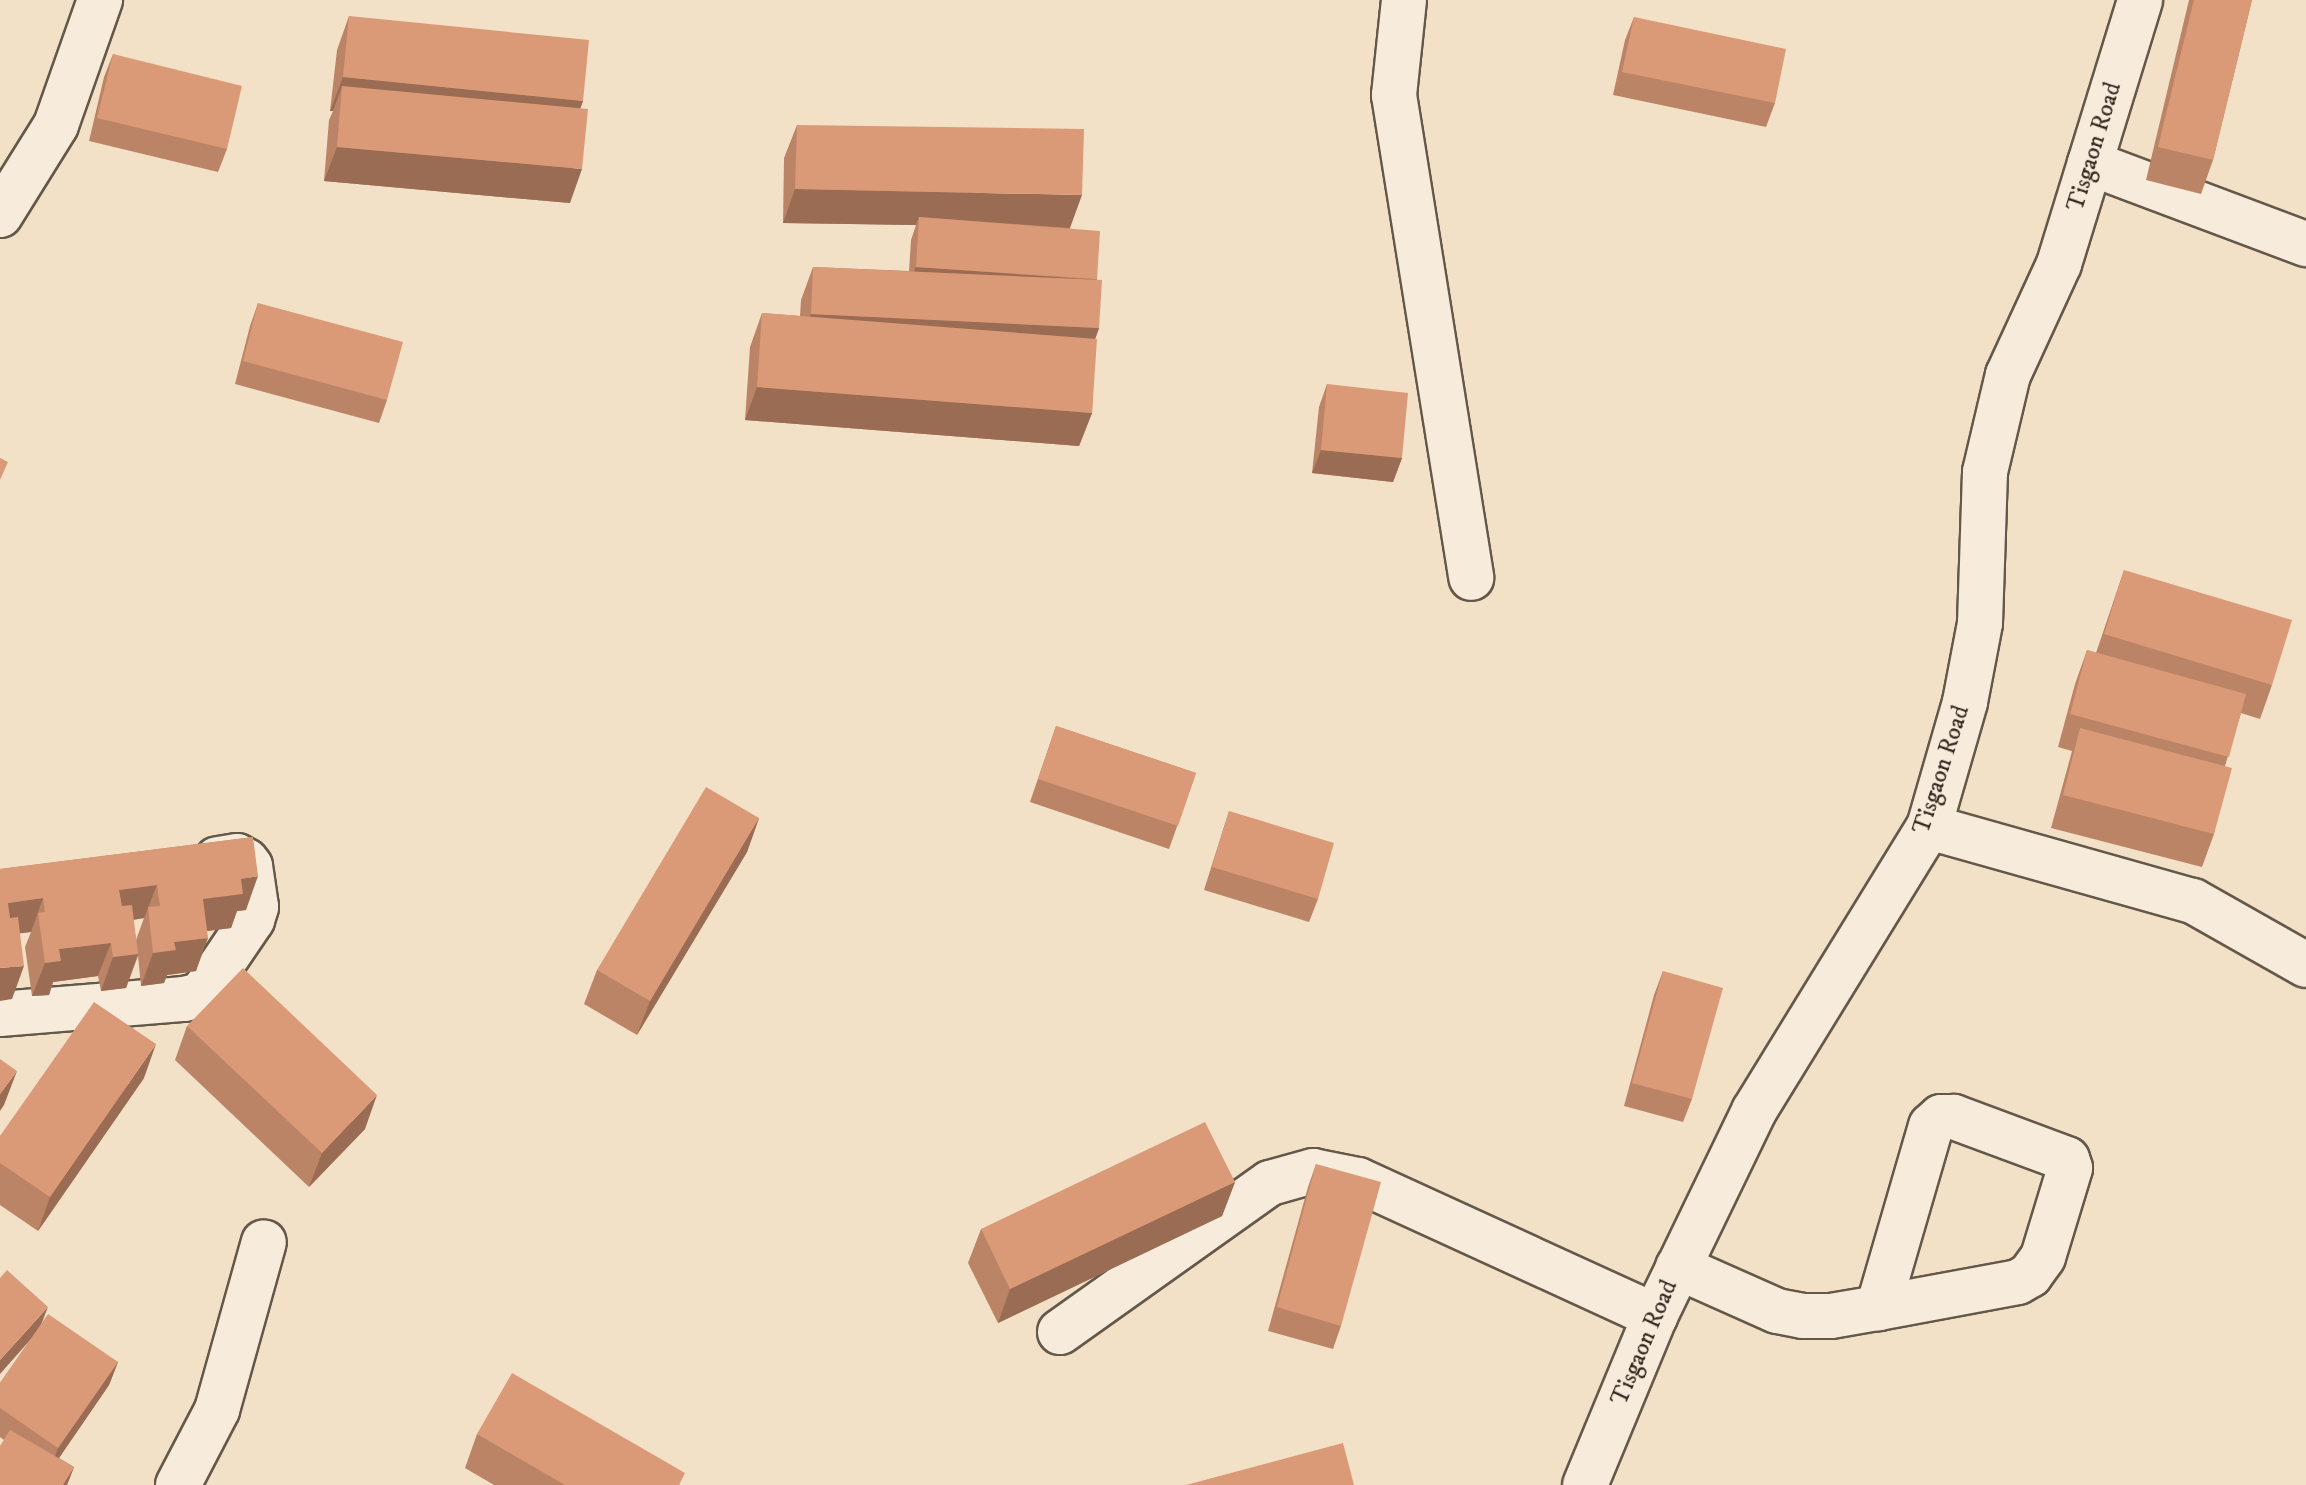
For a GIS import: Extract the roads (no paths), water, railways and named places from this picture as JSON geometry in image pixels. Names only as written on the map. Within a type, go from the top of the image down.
[{"type":"street","points":[[0,215],[56,125],[100,0]]},
{"type":"street","points":[[1404,0],[1394,95],[1471,578]]},
{"type":"street","name":"Tisgaon Road","points":[[1585,1485],[1655,1316],[1754,1111],[1929,827],[1965,702],[1980,623],[1985,472],[2008,375],[2059,264],[2140,0]]},
{"type":"street","points":[[2090,163],[2306,244]]},
{"type":"street","points":[[1929,827],[2193,901],[2306,965]]},
{"type":"street","points":[[0,1014],[201,995],[252,920],[256,898],[250,866],[237,856],[174,865]]},
{"type":"street","points":[[1678,1267],[1777,1311],[1831,1316],[1878,1308],[2018,1282],[2030,1275],[2043,1257],[2070,1168],[2067,1159],[1954,1117],[1941,1117],[1931,1126],[1878,1308]]},
{"type":"street","points":[[1060,1332],[1270,1183],[1313,1171],[1358,1180],[1655,1316]]},
{"type":"street","points":[[178,1485],[217,1410],[264,1242]]}]
